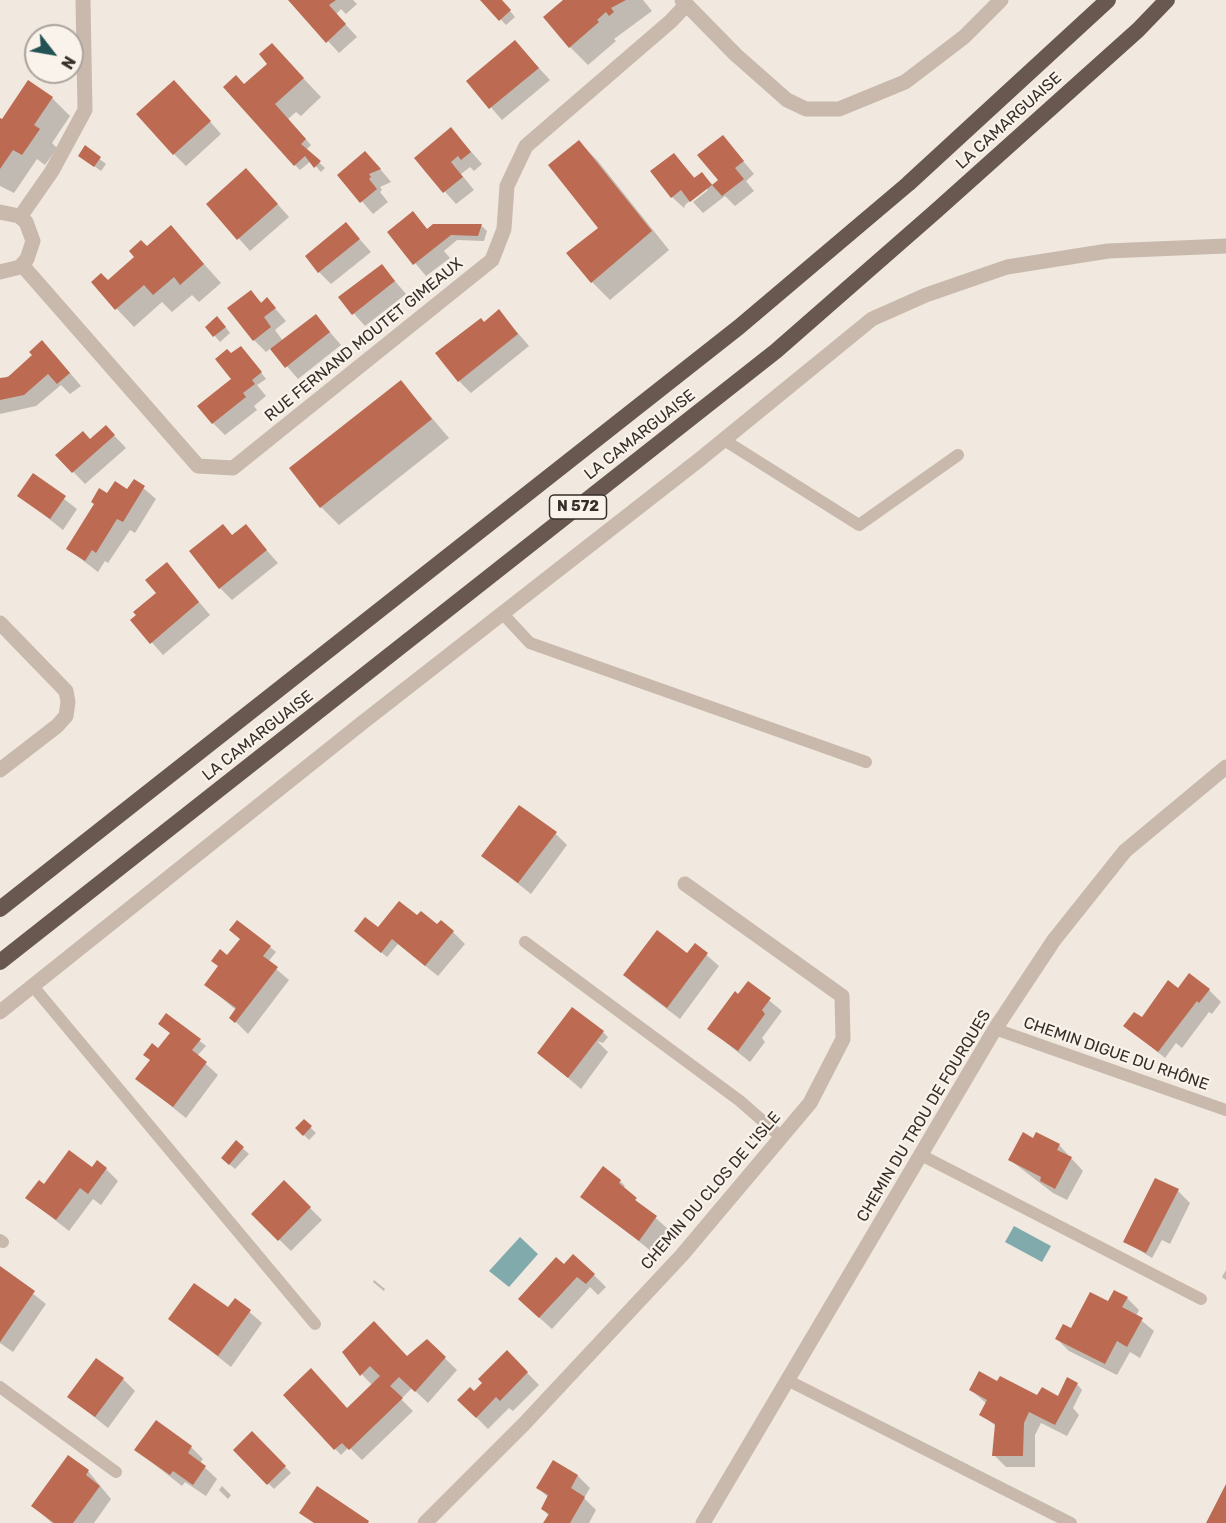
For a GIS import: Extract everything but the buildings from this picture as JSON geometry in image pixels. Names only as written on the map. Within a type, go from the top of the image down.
[{"type":"highway","name":"LA CAMARGUAISE","points":[[0,909],[739,327],[908,184],[1108,0]]},
{"type":"highway","name":"LA CAMARGUAISE","points":[[0,962],[776,351],[962,188],[1138,30],[1167,0]]},
{"type":"street","points":[[20,217],[52,171],[85,110],[83,0]]},
{"type":"street","points":[[684,3],[736,55],[787,100],[807,109],[840,109],[905,81],[964,37],[1001,0]]},
{"type":"street","name":"RUE FERNAND MOUTET GIMEAUX","points":[[22,265],[198,466],[232,468],[492,260],[504,229],[507,186],[526,146],[671,21],[684,3]]},
{"type":"street","points":[[0,212],[10,212],[26,222],[33,241],[32,251],[22,265],[11,271],[0,272]]},
{"type":"street","points":[[0,1012],[209,844],[724,440],[872,319],[926,295],[1007,267],[1108,251],[1226,246]]},
{"type":"street","points":[[0,622],[66,691],[68,702],[66,716],[57,726],[0,770]]},
{"type":"street","name":"CHEMIN DU TROU DE FOURQUES","points":[[703,1523],[996,1029],[1054,940],[1125,851],[1226,767]]},
{"type":"street","name":"CHEMIN DU CLOS DE L'ISLE","points":[[425,1523],[524,1424],[682,1255],[810,1103],[843,1039],[842,996],[685,884]]},
{"type":"lane","points":[[724,440],[859,525],[958,455]]},
{"type":"lane","points":[[502,613],[530,643],[866,762]]},
{"type":"lane","points":[[525,942],[740,1101],[781,1137]]},
{"type":"lane","points":[[32,985],[315,1324]]},
{"type":"lane","name":"CHEMIN DIGUE DU RHÔNE","points":[[996,1029],[1226,1110]]},
{"type":"lane","points":[[921,1155],[1201,1299]]},
{"type":"lane","points":[[789,1381],[1071,1523]]},
{"type":"lane","points":[[0,1386],[116,1472]]},
{"type":"water","points":[[1014,1226],[1051,1246],[1042,1262],[1005,1242]]},
{"type":"water","points":[[520,1237],[538,1254],[509,1287],[489,1271]]}]
